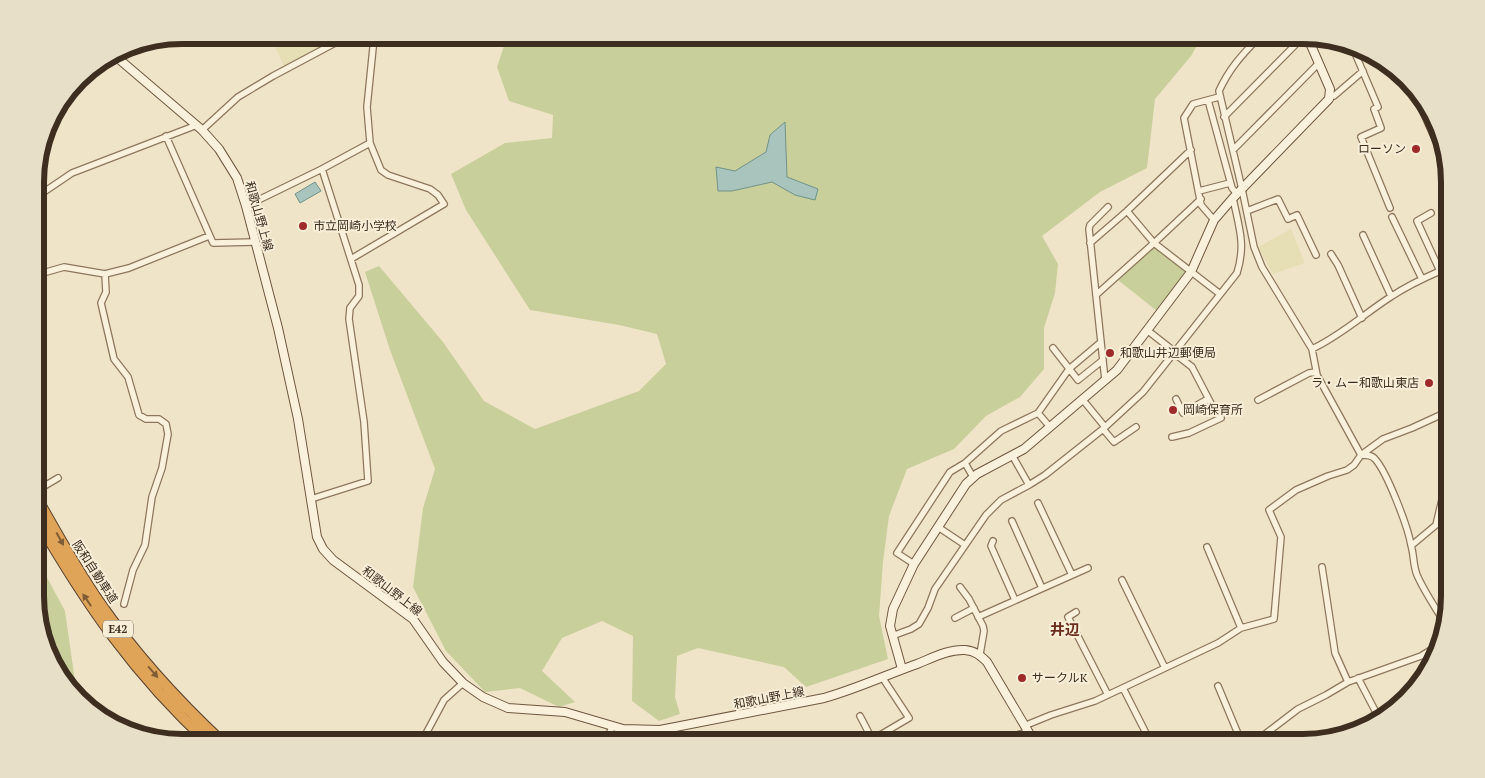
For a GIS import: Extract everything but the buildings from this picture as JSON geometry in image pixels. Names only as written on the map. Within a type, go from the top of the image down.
[{"type":"highway","name":"阪和自動車道","points":[[44,511],[81,575],[121,633],[165,685],[213,734]]},
{"type":"highway","name":"阪和自動車道","points":[[44,531],[73,580],[114,638],[158,692],[200,734]]},
{"type":"main road","points":[[902,670],[890,626],[893,609],[914,564],[966,484],[973,477],[1024,449],[1117,370],[1191,272],[1214,220],[1329,99],[1330,89],[1310,44]]},
{"type":"main road","name":"和歌山野上線","points":[[119,59],[199,127],[220,149],[236,178],[246,206],[278,328],[298,419],[317,537],[322,549],[332,560],[413,619],[443,662],[463,683],[483,697],[508,708],[565,712],[623,729],[673,729],[824,698],[953,651],[972,651],[980,654]]},
{"type":"main road","points":[[980,654],[987,662],[1029,734]]},
{"type":"street","points":[[44,192],[72,173],[166,136],[199,127],[238,97],[333,44]]},
{"type":"street","points":[[351,259],[444,204],[438,195],[430,189],[388,175],[381,170],[370,144],[366,107],[373,44]]},
{"type":"street","points":[[892,636],[919,624],[928,608],[935,589],[994,506],[1045,475],[1104,428],[1143,392],[1237,274],[1242,258],[1242,238],[1233,150],[1219,91],[1225,76],[1233,64],[1252,44]]},
{"type":"street","points":[[1224,118],[1298,44]]},
{"type":"street","points":[[1356,54],[1378,107],[1374,109],[1381,128],[1361,137],[1390,208]]},
{"type":"street","points":[[1233,150],[1319,63]]},
{"type":"street","points":[[1330,96],[1334,96],[1363,71]]},
{"type":"street","points":[[1214,220],[1201,205],[1200,191],[1184,118],[1193,104],[1219,97]]},
{"type":"street","points":[[1208,100],[1230,183],[1247,211],[1254,247],[1262,267],[1312,349],[1316,372],[1361,455]]},
{"type":"street","points":[[166,136],[213,243],[254,242]]},
{"type":"street","points":[[246,206],[370,144]]},
{"type":"street","points":[[1090,243],[1127,211],[1191,150]]},
{"type":"street","points":[[311,499],[368,481],[364,422],[349,318],[350,308],[359,296],[360,284],[322,169]]},
{"type":"street","points":[[1200,191],[1230,183]]},
{"type":"street","points":[[1096,295],[1201,199]]},
{"type":"street","points":[[1247,211],[1278,199],[1288,219],[1296,215],[1316,255]]},
{"type":"street","points":[[1105,380],[1088,229],[1108,208]]},
{"type":"street","points":[[1127,211],[1154,243],[1220,294]]},
{"type":"street","points":[[1312,349],[1328,342],[1391,296],[1440,271],[1417,221],[1431,213]]},
{"type":"street","points":[[1392,217],[1422,279]]},
{"type":"street","points":[[1363,235],[1391,296]]},
{"type":"street","points":[[44,272],[64,266],[104,274],[130,268],[210,236]]},
{"type":"street","points":[[1330,254],[1338,265],[1362,318]]},
{"type":"street","points":[[104,274],[106,292],[101,303],[114,359],[128,377],[139,414],[146,419],[159,419],[166,424],[168,434],[162,468],[152,498],[145,545],[133,570],[124,604]]},
{"type":"street","points":[[1147,330],[1192,367],[1220,418],[1172,437]]},
{"type":"street","points":[[914,564],[897,553],[950,472],[965,463],[1001,432],[1038,413],[1069,369],[1101,342]]},
{"type":"street","points":[[1053,348],[1078,380],[1102,360]]},
{"type":"street","points":[[1258,400],[1309,372],[1316,372]]},
{"type":"street","points":[[1176,399],[1183,413],[1208,398]]},
{"type":"street","points":[[1082,400],[1114,442],[1136,427]]},
{"type":"street","points":[[1038,413],[1050,427]]},
{"type":"street","points":[[1012,734],[1026,729],[1051,715],[1108,695],[1218,643],[1241,628],[1274,619],[1281,538],[1269,510],[1296,490],[1347,470],[1354,465],[1361,455],[1383,440],[1441,415]]},
{"type":"street","points":[[1012,455],[1029,485]]},
{"type":"street","points":[[1361,455],[1370,456],[1375,459],[1388,481],[1412,545],[1417,575],[1440,615]]},
{"type":"street","points":[[965,463],[973,477]]},
{"type":"street","points":[[44,486],[58,478]]},
{"type":"street","points":[[1038,502],[1072,575]]},
{"type":"street","points":[[1412,545],[1436,525],[1441,506]]},
{"type":"street","points":[[1012,521],[1042,588]]},
{"type":"street","points":[[938,527],[965,545]]},
{"type":"street","points":[[994,542],[991,546],[1015,600]]},
{"type":"street","points":[[1207,547],[1241,628]]},
{"type":"street","points":[[1322,567],[1335,653],[1348,682]]},
{"type":"street","points":[[978,616],[1088,568]]},
{"type":"street","points":[[1122,580],[1165,668]]},
{"type":"street","points":[[960,587],[974,608],[984,630],[980,654]]},
{"type":"street","points":[[955,618],[974,608]]},
{"type":"street","points":[[1076,612],[1068,617],[1108,695]]},
{"type":"street","points":[[1265,734],[1298,709],[1348,682],[1420,656],[1430,650]]},
{"type":"street","points":[[882,677],[909,718],[883,734]]},
{"type":"street","points":[[1358,678],[1376,713]]},
{"type":"street","points":[[426,734],[444,700],[463,683]]},
{"type":"street","points":[[1218,686],[1238,734]]},
{"type":"street","points":[[1122,688],[1146,734]]},
{"type":"street","points":[[860,716],[868,734]]},
{"type":"street","points":[[608,734],[612,727]]},
{"type":"street","points":[[623,729],[623,734]]},
{"type":"shaded area","points":[[274,44],[327,44],[284,66]]},
{"type":"shaded area","points":[[1291,229],[1305,263],[1273,274],[1258,247]]},
{"type":"green space","points":[[501,44],[1198,44],[1191,56],[1155,99],[1147,168],[1100,192],[1042,236],[1058,264],[1055,293],[1044,328],[1044,369],[1020,397],[986,416],[954,449],[907,469],[889,516],[883,562],[879,616],[888,659],[806,687],[784,667],[698,648],[677,656],[675,697],[680,714],[659,721],[632,701],[633,636],[602,621],[562,638],[542,671],[575,702],[559,707],[520,688],[485,692],[446,651],[413,587],[423,508],[435,469],[390,350],[365,272],[379,266],[443,342],[484,401],[535,429],[639,391],[666,364],[657,334],[619,325],[530,310],[466,210],[451,174],[505,143],[552,138],[553,115],[509,101],[497,67],[504,46]]},
{"type":"green space","points":[[1153,247],[1186,271],[1157,311],[1118,280]]},
{"type":"green space","points":[[44,572],[65,611],[75,684],[62,665],[48,632],[45,614]]},
{"type":"water","points":[[785,122],[787,177],[818,189],[815,200],[795,195],[772,182],[732,191],[718,191],[716,167],[735,171],[766,152],[770,135]]},
{"type":"water","points":[[315,182],[321,191],[300,203],[295,194]]},
{"type":"place","name":"ローソン","points":[[1416,149]]},
{"type":"place","name":"市立岡崎小学校","points":[[303,226]]},
{"type":"place","name":"和歌山井辺郵便局","points":[[1110,353]]},
{"type":"place","name":"ラ・ムー和歌山東店","points":[[1429,383]]},
{"type":"place","name":"岡崎保育所","points":[[1173,410]]},
{"type":"place","name":"サークルK","points":[[1022,678]]},
{"type":"district","name":"井辺","points":[[1065,630]]}]
